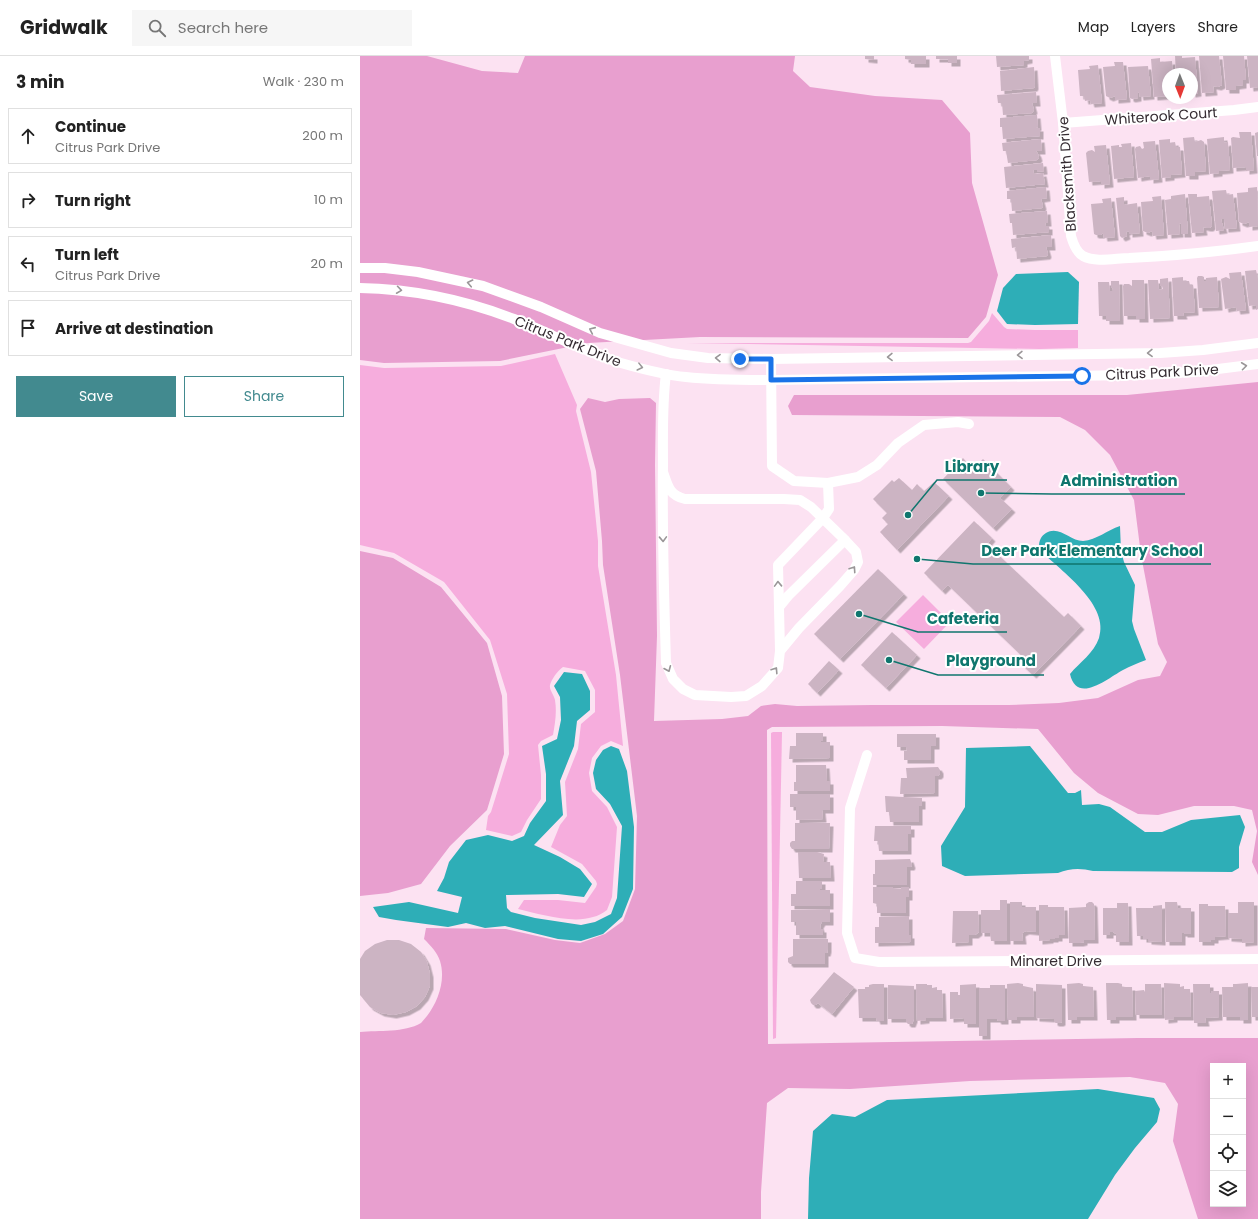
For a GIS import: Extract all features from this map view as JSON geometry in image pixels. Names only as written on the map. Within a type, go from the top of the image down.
[{"type":"street","name":"Blacksmith Drive","points":[[1055,56],[1063,123],[1071,236],[1074,247],[1083,256],[1095,259],[1171,256],[1258,246]]},
{"type":"street","name":"Whiterook Court","points":[[1063,123],[1258,107]]},
{"type":"street","name":"Citrus Park Drive","points":[[360,268],[385,268],[418,272],[484,286],[541,307],[600,333],[671,353],[708,358],[771,359],[1160,353],[1203,350],[1258,343]]},
{"type":"street","name":"Citrus Park Drive","points":[[360,288],[387,289],[455,300],[514,319],[590,352],[621,363],[685,377],[727,380],[771,380],[1135,375],[1194,372],[1258,364]]},
{"type":"street","points":[[771,359],[772,466],[794,481],[828,483],[858,477],[877,465],[898,442],[924,425],[958,422],[969,424]]},
{"type":"street","points":[[666,374],[663,394],[662,472],[666,663],[673,679],[683,689],[695,695],[731,697],[746,696],[762,686],[778,668],[780,650],[778,565],[823,518],[829,509],[828,483]]},
{"type":"street","points":[[662,472],[669,490],[677,497],[685,499],[800,500],[811,507],[823,518],[856,552],[858,562],[854,570],[780,650]]},
{"type":"street","points":[[662,515],[667,505],[704,499]]},
{"type":"street","points":[[779,607],[788,596],[845,540]]},
{"type":"street","name":"Minaret Drive","points":[[867,755],[850,808],[847,933],[855,958],[879,962],[1258,959]]},
{"type":"shaded area","points":[[360,56],[427,56],[482,71],[518,73],[525,56],[795,56],[793,71],[810,87],[875,96],[942,100],[970,133],[972,183],[998,275],[986,317],[968,338],[700,337],[588,343],[500,361],[384,363],[360,360]]},
{"type":"shaded area","points":[[992,313],[1007,329],[1078,330],[1078,348],[1040,349],[686,343],[968,343],[971,342],[989,321]]},
{"type":"shaded area","points":[[555,354],[577,405],[576,411],[591,472],[598,541],[598,566],[616,675],[623,746],[611,741],[601,746],[592,758],[589,773],[592,791],[607,807],[617,827],[612,897],[607,910],[597,916],[585,919],[556,918],[518,909],[524,900],[558,900],[585,903],[597,884],[582,864],[551,847],[560,825],[567,816],[565,782],[578,749],[581,724],[595,712],[595,690],[585,671],[563,667],[553,678],[550,685],[550,689],[555,700],[556,718],[553,735],[541,741],[538,745],[541,775],[541,799],[521,832],[512,836],[486,830],[488,816],[491,812],[509,754],[507,694],[490,640],[444,582],[394,553],[360,545],[360,365],[384,368],[501,366]]},
{"type":"shaded area","points":[[1258,382],[1258,875],[1252,862],[1257,831],[1252,810],[1234,806],[1194,806],[1158,815],[1138,814],[1098,793],[1074,773],[1038,729],[942,726],[772,727],[767,730],[768,1044],[1138,1038],[1258,1038],[1258,1219],[1198,1219],[1173,1141],[1178,1104],[1165,1083],[1130,1077],[970,1081],[850,1089],[788,1088],[767,1103],[761,1192],[761,1219],[360,1219],[360,1032],[399,1030],[414,1026],[421,1023],[435,1004],[440,990],[442,968],[437,955],[424,939],[426,928],[506,929],[555,940],[580,943],[605,934],[623,921],[635,889],[637,816],[620,675],[603,565],[596,471],[580,409],[588,398],[605,402],[619,399],[650,398],[656,403],[655,465],[657,636],[654,721],[722,719],[748,716],[761,706],[775,704],[797,706],[1009,705],[1059,703],[1098,698],[1138,680],[1160,676],[1167,662],[1158,644],[1141,555],[1134,500],[1110,455],[1085,430],[1060,417],[792,415],[788,406],[794,395],[1127,395]]},
{"type":"shaded area","points":[[360,551],[393,558],[441,587],[487,643],[502,696],[504,754],[487,810],[450,846],[421,884],[388,893],[360,896]]},
{"type":"shaded area","points":[[923,595],[950,622],[924,649],[896,622]]},
{"type":"shaded area","points":[[771,733],[782,733],[776,1038],[773,1039]]},
{"type":"water","points":[[1068,272],[1079,282],[1078,324],[1007,324],[997,311],[1003,288],[1016,274]]},
{"type":"water","points":[[1120,526],[1121,551],[1124,562],[1135,585],[1132,621],[1146,660],[1126,669],[1094,687],[1079,688],[1074,683],[1070,674],[1090,653],[1097,643],[1101,626],[1098,614],[1092,602],[1083,591],[1044,554],[1039,546],[1039,542],[1046,533],[1051,531],[1060,532],[1074,539],[1083,541],[1093,539]]},
{"type":"water","points":[[564,672],[582,674],[590,691],[590,710],[577,721],[574,746],[560,781],[563,815],[534,845],[560,857],[580,869],[592,884],[584,897],[558,894],[506,895],[507,908],[511,912],[535,918],[581,925],[595,922],[611,914],[617,898],[622,826],[610,804],[596,789],[593,773],[596,760],[603,750],[611,746],[619,749],[627,771],[634,827],[633,889],[622,917],[603,934],[581,941],[558,939],[505,926],[485,928],[466,923],[448,927],[379,917],[373,907],[409,902],[458,913],[462,897],[437,891],[444,878],[449,862],[466,840],[488,835],[512,841],[524,836],[530,823],[546,801],[546,774],[542,746],[557,739],[561,720],[560,697],[554,686]]},
{"type":"water","points":[[1030,746],[1068,793],[1075,793],[1081,790],[1082,805],[1099,804],[1110,807],[1145,832],[1162,832],[1191,820],[1240,815],[1245,827],[1239,847],[1239,868],[1232,872],[1093,871],[1076,869],[1058,873],[965,876],[942,866],[941,846],[965,807],[966,748]]},
{"type":"water","points":[[1098,1089],[1154,1098],[1160,1109],[1157,1122],[1115,1175],[1088,1219],[808,1219],[809,1178],[813,1131],[832,1114],[855,1117],[887,1100]]},
{"type":"building","points":[[865,56],[874,56],[874,60],[865,59]]},
{"type":"building","points":[[905,56],[926,56],[926,64],[911,64],[911,60],[905,59]]},
{"type":"building","points":[[936,56],[957,56],[957,63],[948,63],[948,59],[936,59]]},
{"type":"building","points":[[996,56],[1029,56],[1029,60],[1024,61],[1024,65],[997,67]]},
{"type":"building","points":[[1175,56],[1182,56],[1182,58],[1195,57],[1196,68],[1176,68]]},
{"type":"building","points":[[1199,56],[1219,56],[1222,85],[1218,87],[1213,86],[1214,92],[1202,93]]},
{"type":"building","points":[[1223,56],[1244,56],[1246,80],[1243,80],[1243,85],[1236,86],[1236,90],[1226,90]]},
{"type":"building","points":[[1247,56],[1258,56],[1258,87],[1250,88]]},
{"type":"building","points":[[1160,58],[1160,62],[1172,61],[1173,68],[1162,68],[1162,96],[1154,97],[1151,59]]},
{"type":"building","points":[[1114,62],[1123,62],[1127,99],[1115,100],[1115,96],[1110,98],[1106,96],[1103,67],[1115,66]]},
{"type":"building","points":[[1098,65],[1102,103],[1091,104],[1090,100],[1085,101],[1084,96],[1080,96],[1078,70],[1090,69],[1089,66]]},
{"type":"building","points":[[1148,66],[1151,96],[1140,97],[1139,92],[1138,98],[1130,98],[1128,67]]},
{"type":"building","points":[[1034,67],[1034,88],[1001,91],[1000,71]]},
{"type":"building","points":[[1036,92],[1037,103],[1032,103],[1034,110],[1032,113],[1003,115],[1002,103],[998,103],[997,95]]},
{"type":"building","points":[[1037,115],[1038,127],[1036,128],[1040,128],[1040,136],[1003,139],[1002,127],[1000,127],[1000,118]]},
{"type":"building","points":[[1239,132],[1251,132],[1254,170],[1246,171],[1246,167],[1233,168],[1231,138],[1240,138]]},
{"type":"building","points":[[1258,132],[1258,156],[1257,156],[1255,133]]},
{"type":"building","points":[[1194,137],[1195,142],[1201,140],[1204,142],[1206,171],[1195,172],[1195,176],[1186,176],[1183,138]]},
{"type":"building","points":[[1224,137],[1224,143],[1228,142],[1230,170],[1210,174],[1207,139]]},
{"type":"building","points":[[1041,139],[1042,151],[1036,151],[1039,158],[1037,160],[1008,163],[1006,151],[1003,151],[1002,143]]},
{"type":"building","points":[[1170,139],[1170,143],[1175,142],[1176,147],[1180,147],[1182,174],[1162,178],[1159,140]]},
{"type":"building","points":[[1155,141],[1159,179],[1150,180],[1150,176],[1138,178],[1135,149],[1136,147],[1140,146],[1142,149],[1144,148],[1143,142]]},
{"type":"building","points":[[1131,143],[1134,177],[1114,179],[1111,146],[1119,145],[1119,147],[1122,147],[1121,144]]},
{"type":"building","points":[[1106,145],[1110,184],[1101,185],[1101,181],[1089,182],[1086,153],[1092,150],[1095,152],[1094,146]]},
{"type":"building","points":[[1043,163],[1044,171],[1037,172],[1037,170],[1033,170],[1034,174],[1043,173],[1045,184],[1006,188],[1004,167]]},
{"type":"building","points":[[1046,187],[1047,198],[1041,199],[1043,206],[1042,208],[1012,211],[1011,199],[1007,199],[1007,191]]},
{"type":"building","points":[[1257,187],[1258,226],[1249,227],[1249,222],[1244,224],[1239,222],[1237,193],[1248,192],[1248,188]]},
{"type":"building","points":[[1226,190],[1227,195],[1233,194],[1237,228],[1225,229],[1224,219],[1221,219],[1224,230],[1216,231],[1212,191]]},
{"type":"building","points":[[1185,194],[1188,234],[1181,234],[1181,223],[1179,224],[1180,234],[1168,235],[1165,200],[1171,199],[1171,196]]},
{"type":"building","points":[[1188,194],[1197,194],[1197,197],[1209,196],[1212,226],[1210,228],[1203,227],[1204,232],[1192,233]]},
{"type":"building","points":[[1161,196],[1164,235],[1153,236],[1152,231],[1148,233],[1143,231],[1141,202],[1153,201],[1152,197]]},
{"type":"building","points":[[1124,197],[1124,205],[1137,203],[1140,233],[1129,234],[1129,231],[1126,232],[1127,236],[1122,238],[1120,236],[1116,198]]},
{"type":"building","points":[[1111,198],[1115,237],[1104,238],[1103,233],[1101,235],[1094,234],[1091,204],[1103,203],[1102,199]]},
{"type":"building","points":[[1047,211],[1048,223],[1045,223],[1046,226],[1049,226],[1049,232],[1013,235],[1012,223],[1010,223],[1009,214]]},
{"type":"building","points":[[1051,235],[1052,247],[1046,247],[1048,254],[1047,256],[1017,259],[1016,247],[1012,248],[1011,239]]},
{"type":"building","points":[[1256,270],[1258,279],[1258,309],[1256,310],[1256,305],[1249,306],[1245,271]]},
{"type":"building","points":[[1241,272],[1246,310],[1237,311],[1236,307],[1225,309],[1221,279],[1226,277],[1230,279],[1229,273]]},
{"type":"building","points":[[1198,276],[1204,277],[1204,281],[1206,281],[1206,278],[1217,277],[1219,307],[1199,308]]},
{"type":"building","points":[[1183,277],[1183,281],[1189,281],[1190,285],[1193,285],[1195,312],[1183,313],[1184,316],[1174,316],[1172,278]]},
{"type":"building","points":[[1168,278],[1170,318],[1150,319],[1148,280],[1158,280],[1159,290],[1163,289],[1162,286],[1160,286],[1160,279]]},
{"type":"building","points":[[1132,280],[1144,280],[1145,319],[1136,319],[1136,316],[1124,316],[1123,286],[1124,284],[1129,284],[1132,286]]},
{"type":"building","points":[[1111,281],[1119,281],[1120,321],[1106,321],[1106,316],[1099,316],[1098,282],[1109,282],[1110,291],[1113,291],[1113,288],[1111,288]]},
{"type":"building","points":[[963,458],[973,469],[983,459],[1011,487],[1000,498],[1012,509],[993,528],[943,479]]},
{"type":"building","points":[[899,478],[912,490],[917,484],[924,491],[934,482],[949,496],[897,550],[880,532],[888,524],[882,518],[887,513],[873,499],[892,480],[894,482]]},
{"type":"building","points":[[974,521],[992,538],[987,544],[1064,617],[1068,613],[1081,626],[1033,675],[1022,665],[1026,660],[948,585],[942,591],[924,573]]},
{"type":"building","points":[[878,569],[904,594],[840,659],[814,634]]},
{"type":"building","points":[[892,632],[917,655],[886,688],[861,665]]},
{"type":"building","points":[[829,661],[839,670],[817,693],[808,684]]},
{"type":"building","points":[[796,733],[823,733],[823,741],[821,742],[830,742],[830,758],[789,759],[790,746],[796,746]]},
{"type":"building","points":[[897,734],[936,734],[936,746],[931,746],[931,760],[904,760],[904,751],[907,750],[906,747],[897,747]]},
{"type":"building","points":[[796,765],[826,765],[827,781],[830,781],[830,791],[794,791],[794,782],[796,782]]},
{"type":"building","points":[[938,767],[940,774],[935,776],[935,793],[900,794],[901,778],[907,778],[906,768]]},
{"type":"building","points":[[790,794],[830,794],[830,810],[822,810],[823,819],[796,820],[796,807],[790,807]]},
{"type":"building","points":[[885,796],[922,798],[922,806],[919,806],[919,822],[890,822],[889,812],[886,812]]},
{"type":"building","points":[[795,823],[830,823],[829,849],[792,849],[790,843],[795,841]]},
{"type":"building","points":[[875,826],[911,826],[911,834],[908,834],[908,851],[879,851],[878,841],[874,841]]},
{"type":"building","points":[[798,852],[817,852],[824,854],[823,862],[830,862],[831,878],[799,878]]},
{"type":"building","points":[[910,859],[912,865],[911,867],[907,867],[907,885],[873,885],[875,860]]},
{"type":"building","points":[[796,881],[822,881],[822,889],[820,890],[830,890],[830,906],[791,906],[791,894],[796,894]]},
{"type":"building","points":[[873,887],[893,887],[901,889],[901,887],[909,887],[909,897],[906,897],[906,913],[877,913],[877,904],[873,903]]},
{"type":"building","points":[[1000,900],[1007,900],[1007,941],[991,941],[990,933],[981,933],[981,910],[1000,910]]},
{"type":"building","points":[[1010,902],[1022,902],[1022,907],[1036,907],[1036,932],[1026,931],[1022,933],[1023,941],[1010,941]]},
{"type":"building","points":[[1089,902],[1094,904],[1095,940],[1084,940],[1084,942],[1080,943],[1069,943],[1069,908],[1086,907],[1086,904]]},
{"type":"building","points":[[1165,902],[1177,902],[1178,908],[1191,908],[1191,934],[1182,933],[1182,942],[1166,942]]},
{"type":"building","points":[[1238,902],[1254,902],[1254,942],[1242,943],[1242,939],[1228,938],[1228,913],[1238,913]]},
{"type":"building","points":[[1117,903],[1128,903],[1129,942],[1116,942],[1116,934],[1113,932],[1110,932],[1110,935],[1103,935],[1103,908],[1117,908]]},
{"type":"building","points":[[1199,904],[1208,904],[1208,906],[1225,906],[1226,936],[1215,937],[1215,940],[1211,940],[1211,942],[1199,942]]},
{"type":"building","points":[[1039,905],[1048,905],[1048,907],[1064,907],[1065,935],[1059,935],[1059,938],[1055,939],[1039,941]]},
{"type":"building","points":[[1162,905],[1162,942],[1148,941],[1148,939],[1143,939],[1143,936],[1137,936],[1136,908],[1153,908],[1153,906]]},
{"type":"building","points":[[830,909],[830,922],[822,922],[820,925],[821,929],[823,929],[823,935],[796,935],[796,922],[791,922],[791,910]]},
{"type":"building","points":[[953,911],[978,911],[979,932],[975,935],[969,935],[969,942],[952,943]]},
{"type":"building","points":[[909,916],[909,935],[911,935],[911,942],[875,943],[875,927],[879,927],[879,917]]},
{"type":"building","points":[[793,939],[828,939],[828,949],[827,953],[825,953],[825,964],[790,964],[788,962],[788,958],[793,956]]},
{"type":"building","points":[[387,940],[399,940],[411,944],[421,952],[427,962],[430,974],[430,986],[425,997],[417,1006],[406,1012],[393,1015],[381,1013],[370,1007],[360,995],[360,959],[365,951],[375,944]]},
{"type":"building","points":[[834,972],[854,987],[832,1014],[818,1003],[813,1005],[810,1000]]},
{"type":"building","points":[[1106,983],[1118,983],[1122,984],[1122,987],[1132,987],[1133,1017],[1116,1017],[1116,1020],[1107,1020]]},
{"type":"building","points":[[1164,983],[1180,984],[1180,987],[1184,986],[1184,989],[1190,989],[1191,1017],[1174,1017],[1174,1019],[1165,1020]]},
{"type":"building","points":[[1248,983],[1248,1020],[1240,1020],[1240,1017],[1223,1017],[1222,987],[1233,987],[1233,984]]},
{"type":"building","points":[[884,984],[884,1021],[877,1021],[876,1018],[859,1018],[858,989],[865,989],[865,987],[869,987],[869,985]]},
{"type":"building","points":[[916,984],[932,985],[932,988],[937,987],[937,990],[942,990],[943,1018],[926,1018],[926,1020],[917,1021]]},
{"type":"building","points":[[976,984],[976,1024],[964,1024],[964,1018],[950,1019],[950,992],[958,992],[958,995],[960,995],[960,985]]},
{"type":"building","points":[[1007,984],[1023,984],[1023,986],[1033,988],[1034,1017],[1017,1017],[1017,1020],[1008,1020]]},
{"type":"building","points":[[1036,984],[1062,985],[1062,1022],[1056,1023],[1054,1022],[1054,1019],[1036,1018]]},
{"type":"building","points":[[1067,984],[1083,984],[1083,986],[1093,987],[1094,1017],[1077,1017],[1077,1020],[1068,1020]]},
{"type":"building","points":[[1145,984],[1161,984],[1162,1015],[1136,1015],[1135,991],[1144,990],[1145,992]]},
{"type":"building","points":[[1193,984],[1210,984],[1210,993],[1211,991],[1219,991],[1219,1017],[1205,1018],[1206,1023],[1194,1023]]},
{"type":"building","points":[[888,985],[914,986],[914,1019],[912,1024],[908,1024],[906,1019],[888,1019]]},
{"type":"building","points":[[990,985],[1005,985],[1005,1021],[987,1019],[987,1036],[979,1036],[979,988],[990,988]]},
{"type":"building","points":[[1251,987],[1258,987],[1258,1017],[1252,1017]]},
{"type":"place","name":"Administration","points":[[981,493]]},
{"type":"place","name":"Library","points":[[908,515]]},
{"type":"place","name":"Deer Park Elementary School","points":[[917,559]]},
{"type":"place","name":"Cafeteria","points":[[859,614]]},
{"type":"place","name":"Playground","points":[[889,660]]},
{"type":"route","points":[[740,359],[771,359],[771,380],[1082,376]]}]
